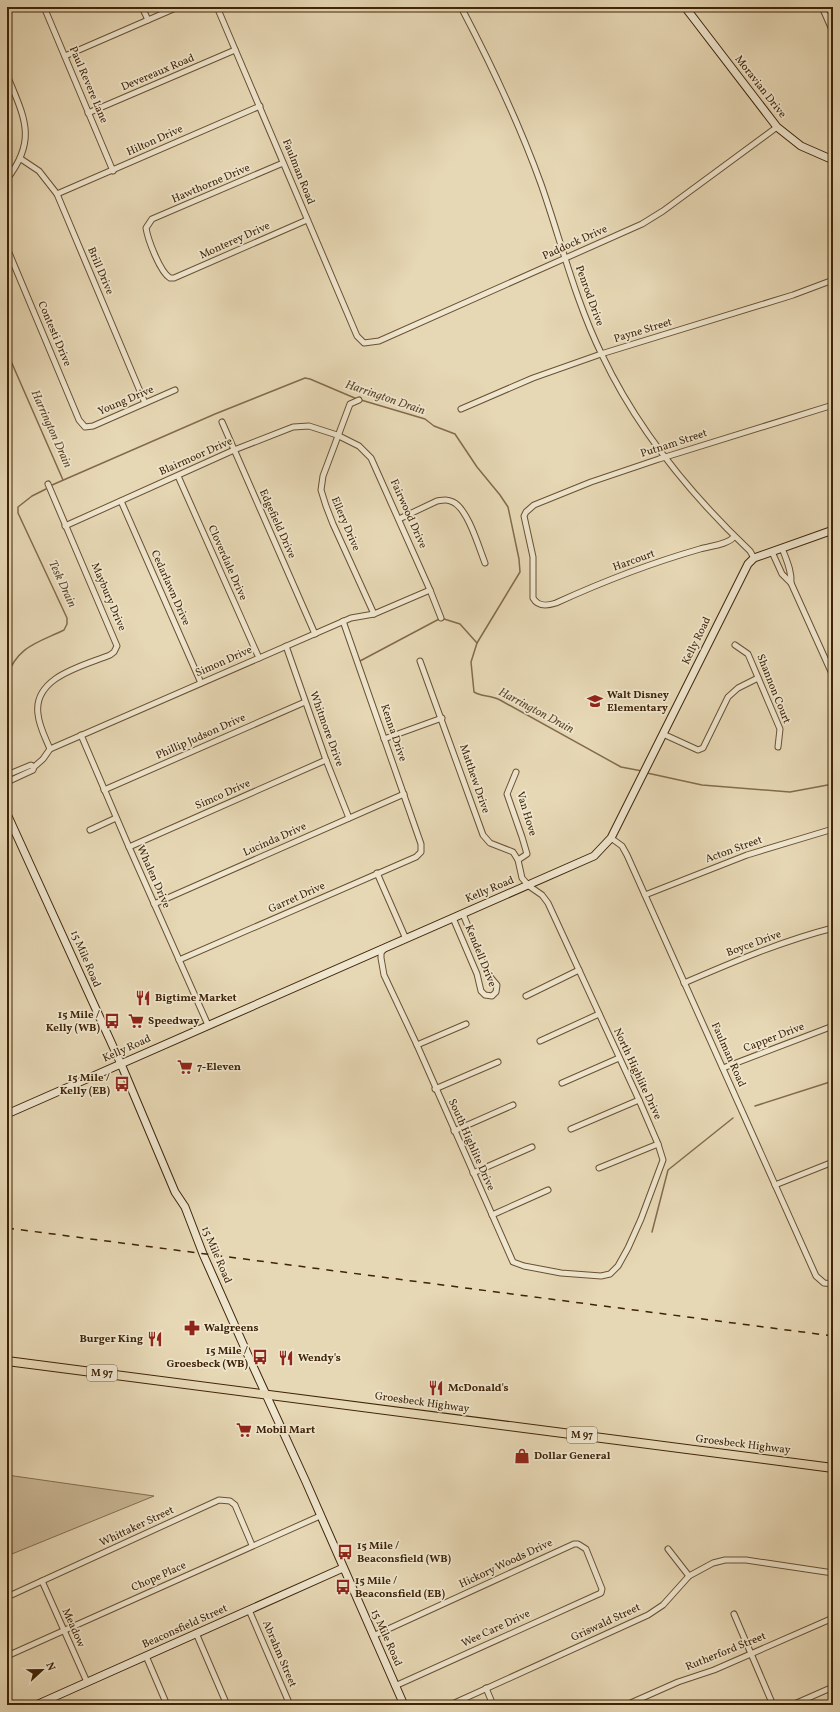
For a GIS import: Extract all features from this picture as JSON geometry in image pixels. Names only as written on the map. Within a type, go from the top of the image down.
[{"type":"main road","name":"Groesbeck Highway","points":[[7,1361],[833,1468]]},
{"type":"street","name":"Paul Revere Lane","points":[[44,7],[112,171]]},
{"type":"street","points":[[142,7],[148,20]]},
{"type":"street","points":[[65,56],[178,7]]},
{"type":"street","name":"Faulman Road","points":[[217,7],[357,336],[364,343]]},
{"type":"street","name":"Penrod Drive","points":[[461,7],[508,101],[527,148],[582,308],[601,354],[631,408],[664,457],[703,505],[750,551],[754,558]]},
{"type":"street","name":"Moravian Drive","points":[[686,7],[777,127],[801,146],[833,160]]},
{"type":"street","points":[[822,7],[833,32]]},
{"type":"street","name":"Devereaux Road","points":[[88,113],[235,50]]},
{"type":"street","points":[[7,75],[26,128],[25,144],[21,159],[7,179]]},
{"type":"street","name":"Hilton Drive","points":[[57,194],[260,106]]},
{"type":"street","name":"Paddock Drive","points":[[364,343],[379,341],[566,259],[651,219],[777,127]]},
{"type":"street","name":"Brill Drive","points":[[21,159],[39,171],[57,194],[145,404]]},
{"type":"street","name":"Hawthorne Drive","points":[[170,278],[164,273],[154,252],[146,231],[147,224],[152,219],[283,163]]},
{"type":"street","name":"Monterey Drive","points":[[170,278],[178,276],[307,220]]},
{"type":"street","name":"Contesti Drive","points":[[7,248],[79,420],[85,427]]},
{"type":"street","name":"Payne Street","points":[[461,409],[533,378],[601,354],[786,297],[833,280]]},
{"type":"street","name":"Young Drive","points":[[85,427],[93,426],[175,390]]},
{"type":"street","name":"Ellery Drive","points":[[359,400],[350,404],[337,435],[321,483],[323,498],[374,614]]},
{"type":"street","name":"Putnam Street","points":[[540,604],[535,600],[533,593],[533,556],[525,521],[526,512],[534,505],[541,501],[664,457],[833,405]]},
{"type":"street","name":"Edgefield Drive","points":[[222,422],[315,634]]},
{"type":"street","name":"Blairmoor Drive","points":[[65,526],[234,450],[298,426],[316,428],[337,435]]},
{"type":"street","name":"Fairwood Drive","points":[[337,435],[359,446],[371,458],[399,519],[441,618]]},
{"type":"street","name":"Cloverdale Drive","points":[[178,476],[259,658]]},
{"type":"street","name":"Maybury Drive","points":[[48,484],[115,640],[117,649],[110,655],[55,679],[42,691],[37,705],[39,722],[50,749]]},
{"type":"street","points":[[399,519],[437,501],[444,500],[454,502],[465,515],[485,563]]},
{"type":"street","name":"Cedarlawn Drive","points":[[121,501],[201,683]]},
{"type":"street","points":[[754,558],[833,530]]},
{"type":"street","name":"Harcourt","points":[[540,604],[545,605],[556,603],[614,578],[698,549],[729,541],[734,536]]},
{"type":"street","points":[[782,548],[789,567],[791,583],[833,676]]},
{"type":"street","points":[[772,552],[782,574],[791,583]]},
{"type":"street","name":"Kelly Road","points":[[7,1114],[384,948],[529,886],[594,856],[612,838],[745,568],[754,558]]},
{"type":"street","name":"Simon Drive","points":[[7,782],[33,770],[50,749],[350,618],[374,614],[430,590]]},
{"type":"street","name":"Kenna Drive","points":[[343,621],[421,844],[421,852]]},
{"type":"street","name":"Shannon Court","points":[[734,644],[748,654],[780,729],[778,747]]},
{"type":"street","name":"Whitmore Drive","points":[[286,646],[326,760],[349,818]]},
{"type":"street","name":"Matthew Drive","points":[[420,662],[442,718],[485,839],[490,843],[511,851],[518,860]]},
{"type":"street","points":[[663,734],[698,750],[703,748],[728,697],[738,688],[758,678]]},
{"type":"street","name":"Phillip Judson Drive","points":[[104,790],[305,702]]},
{"type":"street","points":[[384,739],[442,718]]},
{"type":"street","name":"Whalen Drive","points":[[81,735],[208,1026]]},
{"type":"street","name":"Simco Drive","points":[[129,847],[326,760]]},
{"type":"street","points":[[7,775],[31,765],[34,767]]},
{"type":"street","name":"Van Hove","points":[[516,772],[507,794],[527,854],[518,860]]},
{"type":"street","name":"Lucinda Drive","points":[[154,904],[404,794]]},
{"type":"street","name":"15 Mile Road","points":[[7,814],[176,1192],[185,1207],[203,1254],[264,1394],[404,1705]]},
{"type":"street","points":[[90,830],[116,818]]},
{"type":"street","name":"Acton Street","points":[[645,895],[747,855],[833,829]]},
{"type":"street","name":"Faulman Road","points":[[612,838],[622,846],[627,855],[816,1276],[824,1283],[833,1284]]},
{"type":"street","name":"Garret Drive","points":[[179,960],[377,874],[416,856],[421,852]]},
{"type":"street","points":[[518,860],[522,878],[529,886]]},
{"type":"street","points":[[377,874],[406,939]]},
{"type":"street","name":"North Highlite Drive","points":[[529,886],[542,894],[548,904],[639,1100],[662,1157],[662,1165],[641,1219],[622,1261],[615,1270],[606,1276]]},
{"type":"street","name":"Kendell Drive","points":[[453,918],[477,974],[481,991],[485,995],[492,996],[496,992],[497,985],[487,973],[463,914]]},
{"type":"street","name":"Boyce Drive","points":[[684,983],[737,960],[798,938],[833,928]]},
{"type":"street","name":"South Highlite Drive","points":[[384,948],[381,953],[384,975],[417,1045],[435,1089],[513,1262],[524,1266],[561,1273],[606,1276]]},
{"type":"street","points":[[526,996],[579,970]]},
{"type":"street","points":[[540,1041],[598,1014]]},
{"type":"street","points":[[417,1045],[466,1024]]},
{"type":"street","name":"Capper Drive","points":[[723,1068],[833,1026]]},
{"type":"street","points":[[562,1082],[619,1058]]},
{"type":"street","points":[[435,1089],[498,1062]]},
{"type":"street","points":[[571,1129],[639,1100]]},
{"type":"street","points":[[454,1131],[513,1105]]},
{"type":"street","points":[[599,1168],[658,1144]]},
{"type":"street","points":[[473,1172],[532,1147]]},
{"type":"street","points":[[775,1185],[833,1162]]},
{"type":"street","points":[[492,1215],[548,1190]]},
{"type":"street","name":"Whittaker Street","points":[[7,1597],[219,1500],[230,1501],[235,1505],[252,1545]]},
{"type":"street","name":"Chope Place","points":[[7,1656],[252,1545],[320,1516]]},
{"type":"street","name":"Hickory Woods Drive","points":[[373,1636],[574,1544],[578,1544],[586,1548],[602,1589]]},
{"type":"street","points":[[668,1549],[689,1576]]},
{"type":"street","name":"Griswald Street","points":[[450,1705],[648,1615],[663,1605],[689,1576],[713,1563],[735,1559],[833,1573]]},
{"type":"street","name":"Beaconsfield Street","points":[[36,1705],[342,1568]]},
{"type":"street","name":"Meadow","points":[[42,1581],[87,1682]]},
{"type":"street","name":"Wee Care Drive","points":[[395,1686],[601,1593],[602,1589]]},
{"type":"street","name":"Abrahm Street","points":[[249,1610],[290,1705]]},
{"type":"street","points":[[734,1614],[773,1705]]},
{"type":"street","name":"Rutherford Street","points":[[626,1705],[678,1682],[714,1670],[833,1618]]},
{"type":"street","points":[[196,1633],[227,1705]]},
{"type":"street","points":[[146,1656],[167,1705]]},
{"type":"street","points":[[792,1705],[833,1687]]},
{"type":"street","points":[[486,1688],[493,1705]]},
{"type":"shaded area","points":[[7,1475],[154,1496],[7,1556]]},
{"type":"waterway","name":"Harrington Drain","points":[[7,352],[63,480]]},
{"type":"waterway","name":"Harrington Drain","points":[[52,485],[215,414],[305,378],[357,399]]},
{"type":"waterway","name":"Harrington Drain","points":[[361,400],[425,419],[434,426],[455,434],[477,467],[508,507],[519,559],[520,572],[477,643],[471,662],[474,692],[500,700],[621,767],[642,771]]},
{"type":"waterway","name":"Tesk Drain","points":[[7,676],[17,658],[23,652],[37,642],[64,630],[67,624],[67,618],[18,513],[18,507],[32,496],[46,489]]},
{"type":"waterway","points":[[360,661],[441,618],[460,624],[477,643]]},
{"type":"waterway","name":"Harrington Drain","points":[[647,773],[702,785],[790,792],[833,784]]},
{"type":"waterway","points":[[755,1106],[833,1081]]},
{"type":"waterway","points":[[652,1232],[668,1170],[733,1118]]},
{"type":"railway","points":[[7,1228],[833,1336]]},
{"type":"place","name":"Walt Disney Elementary","points":[[595,701]]},
{"type":"place","name":"Bigtime Market","points":[[143,998]]},
{"type":"place","name":"15 Mile / Kelly (WB)","points":[[112,1021]]},
{"type":"place","name":"Speedway","points":[[136,1021]]},
{"type":"place","name":"7-Eleven","points":[[185,1067]]},
{"type":"place","name":"15 Mile / Kelly (EB)","points":[[122,1084]]},
{"type":"place","name":"Walgreens","points":[[192,1328]]},
{"type":"place","name":"Burger King","points":[[155,1339]]},
{"type":"place","name":"15 Mile / Groesbeck (WB)","points":[[260,1357]]},
{"type":"place","name":"Wendy's","points":[[286,1358]]},
{"type":"place","name":"McDonald's","points":[[436,1388]]},
{"type":"place","name":"Mobil Mart","points":[[244,1430]]},
{"type":"place","name":"Dollar General","points":[[522,1456]]},
{"type":"place","name":"15 Mile / Beaconsfield (WB)","points":[[345,1552]]},
{"type":"place","name":"15 Mile / Beaconsfield (EB)","points":[[343,1587]]}]
